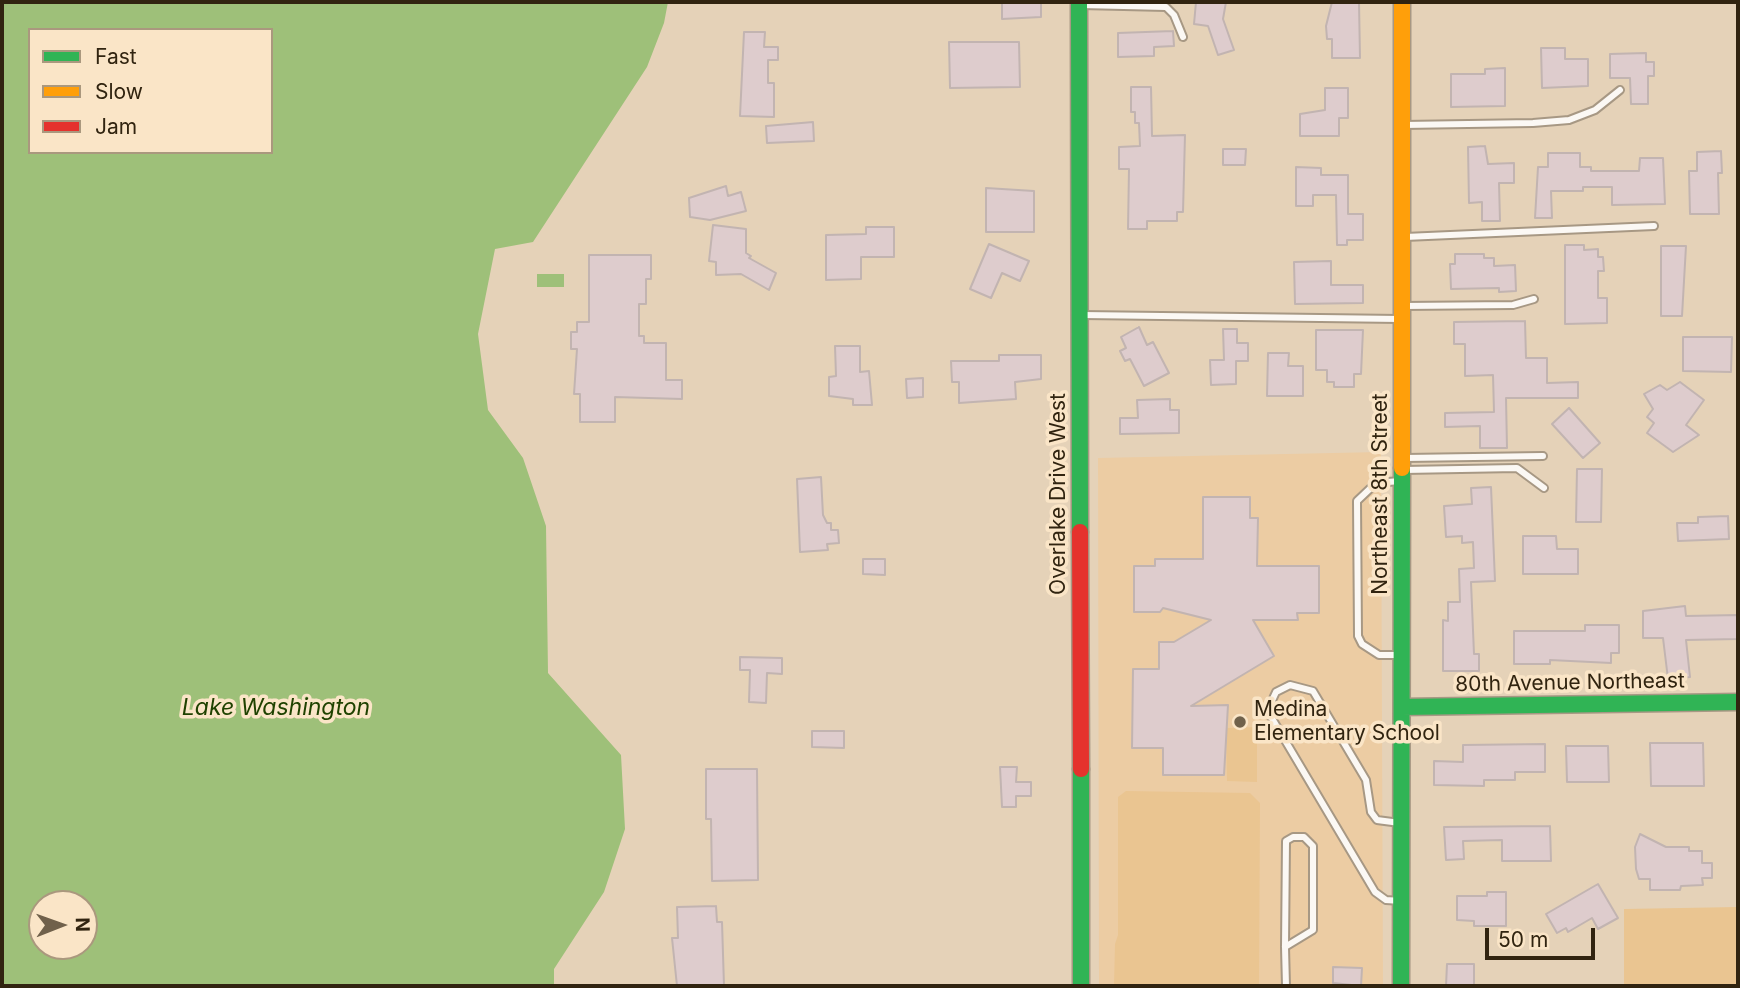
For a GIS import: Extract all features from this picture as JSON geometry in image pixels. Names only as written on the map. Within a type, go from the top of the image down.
[{"type":"street","name":"Northeast 8th Street","points":[[1401,986],[1402,2]]},
{"type":"street","name":"Overlake Drive West","points":[[1079,3],[1081,986]]},
{"type":"street","name":"80th Avenue Northeast","points":[[1402,707],[1738,702]]},
{"type":"lane","points":[[1079,3],[1166,7],[1174,15],[1183,37]]},
{"type":"lane","points":[[1401,125],[1569,120],[1595,110],[1620,90]]},
{"type":"lane","points":[[1401,237],[1654,226]]},
{"type":"lane","points":[[1080,315],[1401,313],[1513,305],[1534,299]]},
{"type":"lane","points":[[1402,655],[1379,655],[1362,644],[1358,636],[1357,501],[1368,488],[1402,470],[1543,456]]},
{"type":"lane","points":[[1402,470],[1517,468],[1544,488]]},
{"type":"lane","points":[[1401,901],[1385,900],[1375,892],[1360,868],[1270,715],[1269,707],[1276,692],[1283,687],[1297,685],[1313,691],[1366,780],[1371,812],[1377,820],[1402,823]]},
{"type":"lane","points":[[1285,947],[1313,930],[1313,846],[1304,837],[1293,837],[1286,841],[1285,947],[1286,986]]},
{"type":"shaded area","name":"Medina Elementary School","points":[[1381,452],[1383,986],[1099,986],[1098,458]]},
{"type":"shaded area","points":[[1257,727],[1257,782],[1227,781],[1226,728]]},
{"type":"shaded area","points":[[1126,791],[1250,793],[1260,803],[1259,986],[1114,986],[1115,944],[1118,935],[1118,797]]},
{"type":"shaded area","points":[[1738,907],[1738,986],[1624,986],[1624,909]]},
{"type":"water","name":"Lake Washington","points":[[2,2],[668,2],[664,23],[647,67],[533,242],[495,249],[478,334],[488,410],[523,458],[546,526],[548,673],[621,755],[625,829],[604,892],[554,969],[554,986],[2,986]]},
{"type":"water","points":[[537,274],[564,274],[564,287],[537,287]]},
{"type":"building","points":[[1002,2],[1041,2],[1041,17],[1002,19]]},
{"type":"building","points":[[1196,2],[1226,2],[1223,19],[1234,50],[1218,55],[1208,26],[1194,24]]},
{"type":"building","points":[[1332,2],[1359,2],[1360,58],[1332,58],[1332,39],[1327,39],[1326,26]]},
{"type":"building","points":[[1173,31],[1174,46],[1154,47],[1154,56],[1118,57],[1118,33]]},
{"type":"building","points":[[744,32],[765,32],[764,47],[778,47],[778,60],[768,60],[768,83],[774,83],[774,117],[740,116]]},
{"type":"building","points":[[949,42],[1019,42],[1020,87],[950,88]]},
{"type":"building","points":[[1541,48],[1565,48],[1565,59],[1588,59],[1588,86],[1542,88]]},
{"type":"building","points":[[1646,53],[1646,62],[1654,62],[1654,76],[1648,76],[1648,104],[1631,104],[1630,78],[1610,78],[1610,54]]},
{"type":"building","points":[[1505,68],[1505,106],[1451,107],[1451,74],[1485,74],[1485,69]]},
{"type":"building","points":[[1131,87],[1151,87],[1152,136],[1185,135],[1183,212],[1177,212],[1177,221],[1147,221],[1147,229],[1128,229],[1129,169],[1119,169],[1119,147],[1140,146],[1139,123],[1135,123],[1135,112],[1131,112]]},
{"type":"building","points":[[1325,88],[1348,88],[1348,118],[1339,118],[1339,136],[1300,136],[1300,114],[1325,110]]},
{"type":"building","points":[[813,122],[814,141],[767,143],[766,126]]},
{"type":"building","points":[[1485,146],[1488,164],[1514,163],[1514,183],[1499,183],[1500,221],[1482,221],[1482,202],[1469,203],[1468,147]]},
{"type":"building","points":[[1223,149],[1246,149],[1245,165],[1223,165]]},
{"type":"building","points":[[1721,151],[1722,173],[1718,173],[1719,214],[1690,214],[1689,171],[1697,171],[1697,152]]},
{"type":"building","points":[[1548,153],[1580,153],[1580,167],[1591,167],[1591,171],[1639,171],[1640,158],[1663,158],[1665,204],[1612,205],[1612,187],[1583,187],[1583,191],[1551,191],[1552,218],[1535,218],[1538,167],[1548,167]]},
{"type":"building","points":[[1296,167],[1321,168],[1321,175],[1348,175],[1348,214],[1363,214],[1363,240],[1347,240],[1347,245],[1337,245],[1336,195],[1313,195],[1313,206],[1296,206]]},
{"type":"building","points":[[726,186],[728,196],[741,192],[746,211],[710,220],[690,217],[689,198]]},
{"type":"building","points":[[986,188],[1034,191],[1034,232],[986,232]]},
{"type":"building","points":[[713,225],[746,229],[746,253],[751,256],[749,258],[776,273],[769,290],[741,274],[716,275],[716,262],[709,261]]},
{"type":"building","points":[[866,227],[894,227],[894,257],[861,257],[861,279],[826,280],[826,235],[866,234]]},
{"type":"building","points":[[989,244],[1029,261],[1020,281],[1002,273],[991,298],[970,289]]},
{"type":"building","points":[[1565,245],[1584,245],[1584,250],[1598,249],[1598,257],[1603,257],[1604,271],[1598,271],[1598,298],[1607,298],[1607,323],[1565,324]]},
{"type":"building","points":[[1661,246],[1686,246],[1682,316],[1661,316]]},
{"type":"building","points":[[1455,254],[1484,254],[1484,258],[1494,258],[1494,266],[1515,265],[1516,291],[1499,292],[1499,288],[1451,289],[1450,264],[1455,264]]},
{"type":"building","points":[[589,255],[651,255],[651,279],[646,279],[646,304],[639,304],[639,336],[644,336],[644,343],[666,343],[666,380],[682,380],[682,399],[615,397],[615,422],[580,422],[580,394],[574,394],[577,349],[571,349],[571,332],[577,332],[577,322],[589,322]]},
{"type":"building","points":[[1331,261],[1331,285],[1363,285],[1363,303],[1295,304],[1294,262]]},
{"type":"building","points":[[1525,321],[1526,358],[1547,358],[1547,383],[1578,382],[1578,398],[1506,398],[1507,448],[1480,448],[1480,426],[1445,427],[1445,413],[1494,412],[1493,375],[1465,376],[1465,344],[1454,344],[1454,322]]},
{"type":"building","points":[[1139,327],[1147,345],[1153,342],[1169,373],[1144,386],[1130,359],[1125,361],[1120,351],[1126,348],[1121,337]]},
{"type":"building","points":[[1223,329],[1237,329],[1237,343],[1248,343],[1248,361],[1236,361],[1236,384],[1211,385],[1210,360],[1224,360]]},
{"type":"building","points":[[1316,330],[1363,330],[1361,374],[1354,374],[1354,387],[1334,387],[1334,382],[1327,382],[1327,370],[1316,370]]},
{"type":"building","points":[[1683,337],[1732,337],[1731,372],[1683,371]]},
{"type":"building","points":[[835,346],[860,346],[860,372],[869,371],[872,405],[853,405],[853,399],[829,396],[829,377],[836,376]]},
{"type":"building","points":[[1268,353],[1289,353],[1288,366],[1303,366],[1303,396],[1267,396]]},
{"type":"building","points":[[999,355],[1041,355],[1041,379],[1015,382],[1016,399],[959,403],[959,382],[952,382],[951,361],[999,361]]},
{"type":"building","points":[[923,378],[923,397],[907,398],[906,379]]},
{"type":"building","points":[[1680,382],[1704,400],[1686,425],[1699,435],[1673,452],[1647,433],[1654,423],[1647,417],[1653,409],[1644,394],[1660,385],[1667,390]]},
{"type":"building","points":[[1170,399],[1170,410],[1179,410],[1179,433],[1120,434],[1120,418],[1138,418],[1137,400]]},
{"type":"building","points":[[1569,408],[1600,443],[1583,458],[1552,424]]},
{"type":"building","points":[[1577,469],[1602,469],[1601,522],[1576,522]]},
{"type":"building","points":[[821,477],[823,515],[827,523],[831,523],[831,530],[838,530],[839,543],[827,544],[828,550],[800,552],[797,479]]},
{"type":"building","points":[[1491,487],[1495,581],[1471,582],[1474,654],[1479,654],[1479,671],[1443,671],[1443,620],[1448,621],[1448,602],[1460,602],[1459,569],[1474,568],[1473,542],[1462,543],[1462,536],[1446,537],[1444,506],[1472,504],[1471,488]]},
{"type":"building","points":[[1203,497],[1250,497],[1250,518],[1258,518],[1257,566],[1319,566],[1319,613],[1297,613],[1298,620],[1253,620],[1274,656],[1191,706],[1228,705],[1224,775],[1163,775],[1163,748],[1132,748],[1133,669],[1159,669],[1159,642],[1174,642],[1211,620],[1163,608],[1160,612],[1134,612],[1134,566],[1155,566],[1155,559],[1203,559]]},
{"type":"building","points":[[1728,516],[1729,539],[1678,541],[1677,523],[1698,523],[1698,517]]},
{"type":"building","points":[[1523,536],[1556,536],[1557,549],[1578,549],[1578,574],[1523,574]]},
{"type":"building","points":[[863,559],[885,559],[885,575],[863,574]]},
{"type":"building","points":[[1685,606],[1686,616],[1738,615],[1738,639],[1686,640],[1690,677],[1668,679],[1663,638],[1643,638],[1643,611]]},
{"type":"building","points":[[1585,625],[1619,625],[1619,653],[1611,653],[1611,663],[1550,660],[1550,664],[1514,664],[1514,631],[1585,631]]},
{"type":"building","points":[[740,657],[782,658],[782,674],[767,673],[766,703],[749,702],[750,670],[740,670]]},
{"type":"building","points":[[812,731],[844,731],[844,748],[812,747]]},
{"type":"building","points":[[1650,743],[1703,743],[1704,786],[1651,786]]},
{"type":"building","points":[[1545,744],[1545,772],[1515,772],[1515,780],[1484,780],[1484,786],[1434,785],[1434,761],[1463,762],[1463,745]]},
{"type":"building","points":[[1566,746],[1608,746],[1609,782],[1567,782]]},
{"type":"building","points":[[1000,767],[1017,767],[1016,782],[1031,782],[1031,796],[1016,796],[1016,807],[1002,807]]},
{"type":"building","points":[[706,769],[757,769],[758,880],[712,881],[711,819],[706,819]]},
{"type":"building","points":[[1550,826],[1551,861],[1502,861],[1502,840],[1463,841],[1464,859],[1446,860],[1444,827]]},
{"type":"building","points":[[1640,834],[1666,847],[1689,847],[1689,851],[1702,851],[1702,863],[1712,863],[1712,878],[1702,878],[1703,885],[1681,886],[1680,890],[1650,890],[1650,879],[1639,879],[1636,869],[1635,847]]},
{"type":"building","points":[[1598,884],[1618,918],[1598,929],[1592,918],[1568,932],[1566,928],[1557,933],[1546,914]]},
{"type":"building","points":[[1487,892],[1506,892],[1506,926],[1474,926],[1474,921],[1457,920],[1457,896],[1487,896]]},
{"type":"building","points":[[716,906],[717,922],[722,922],[724,986],[677,986],[672,938],[678,938],[677,907]]},
{"type":"building","points":[[1447,964],[1474,964],[1474,986],[1446,986]]},
{"type":"building","points":[[1333,967],[1362,968],[1361,986],[1333,983]]},
{"type":"traffic: fast","points":[[1079,2],[1080,532]]},
{"type":"traffic: fast","points":[[1401,986],[1402,468]]},
{"type":"traffic: fast","points":[[1402,707],[1738,702]]},
{"type":"traffic: fast","points":[[1081,769],[1081,986]]},
{"type":"traffic: slow","points":[[1402,2],[1402,468]]},
{"type":"traffic: jam","points":[[1080,532],[1081,769]]},
{"type":"place","name":"Medina Elementary School","points":[[1240,722]]}]
